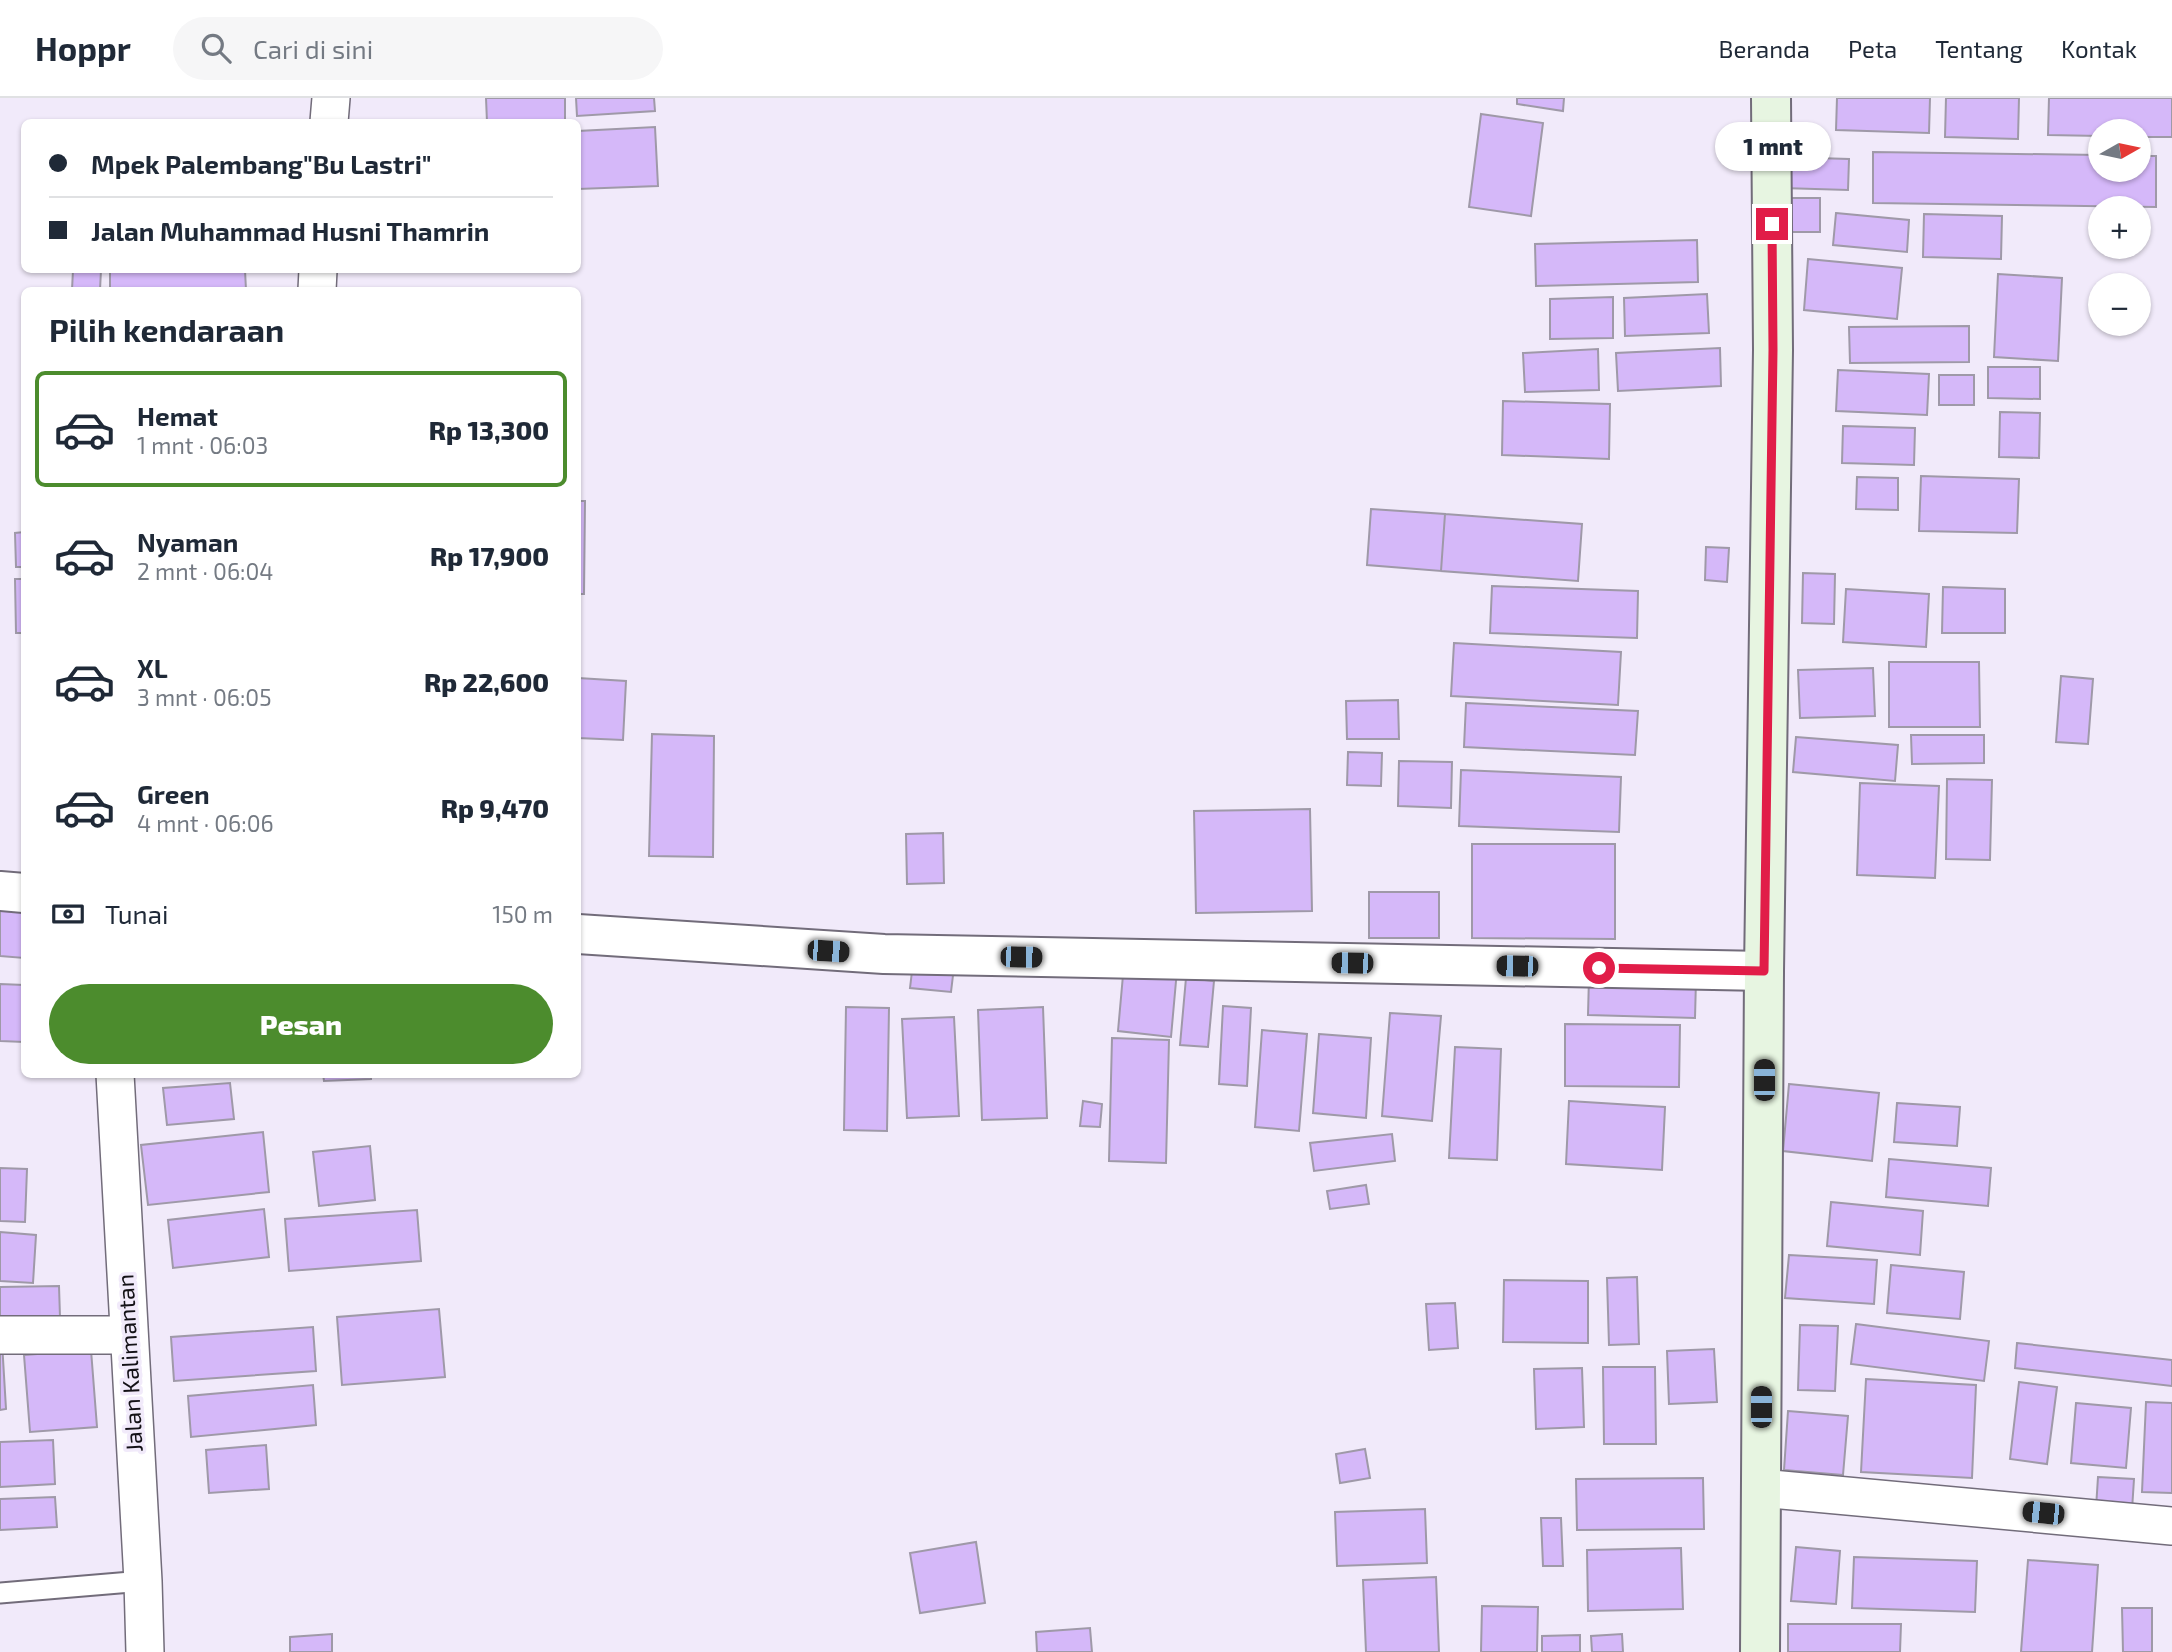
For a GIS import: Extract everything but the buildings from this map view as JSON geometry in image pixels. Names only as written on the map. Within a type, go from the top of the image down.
[{"type":"main road","points":[[1760,1652],[1764,971],[1773,350],[1771,98]]},
{"type":"street","points":[[330,119],[331,98]]},
{"type":"street","points":[[0,891],[21,893]]},
{"type":"street","points":[[581,934],[884,954],[1764,971]]},
{"type":"street","name":"Jalan Kalimantan","points":[[115,1078],[145,1652]]},
{"type":"street","points":[[0,1335],[128,1335]]},
{"type":"street","points":[[1761,1488],[2172,1526]]},
{"type":"lane","points":[[0,1593],[143,1581]]},
{"type":"route","points":[[1599,968],[1764,971],[1773,350],[1772,224]]}]
